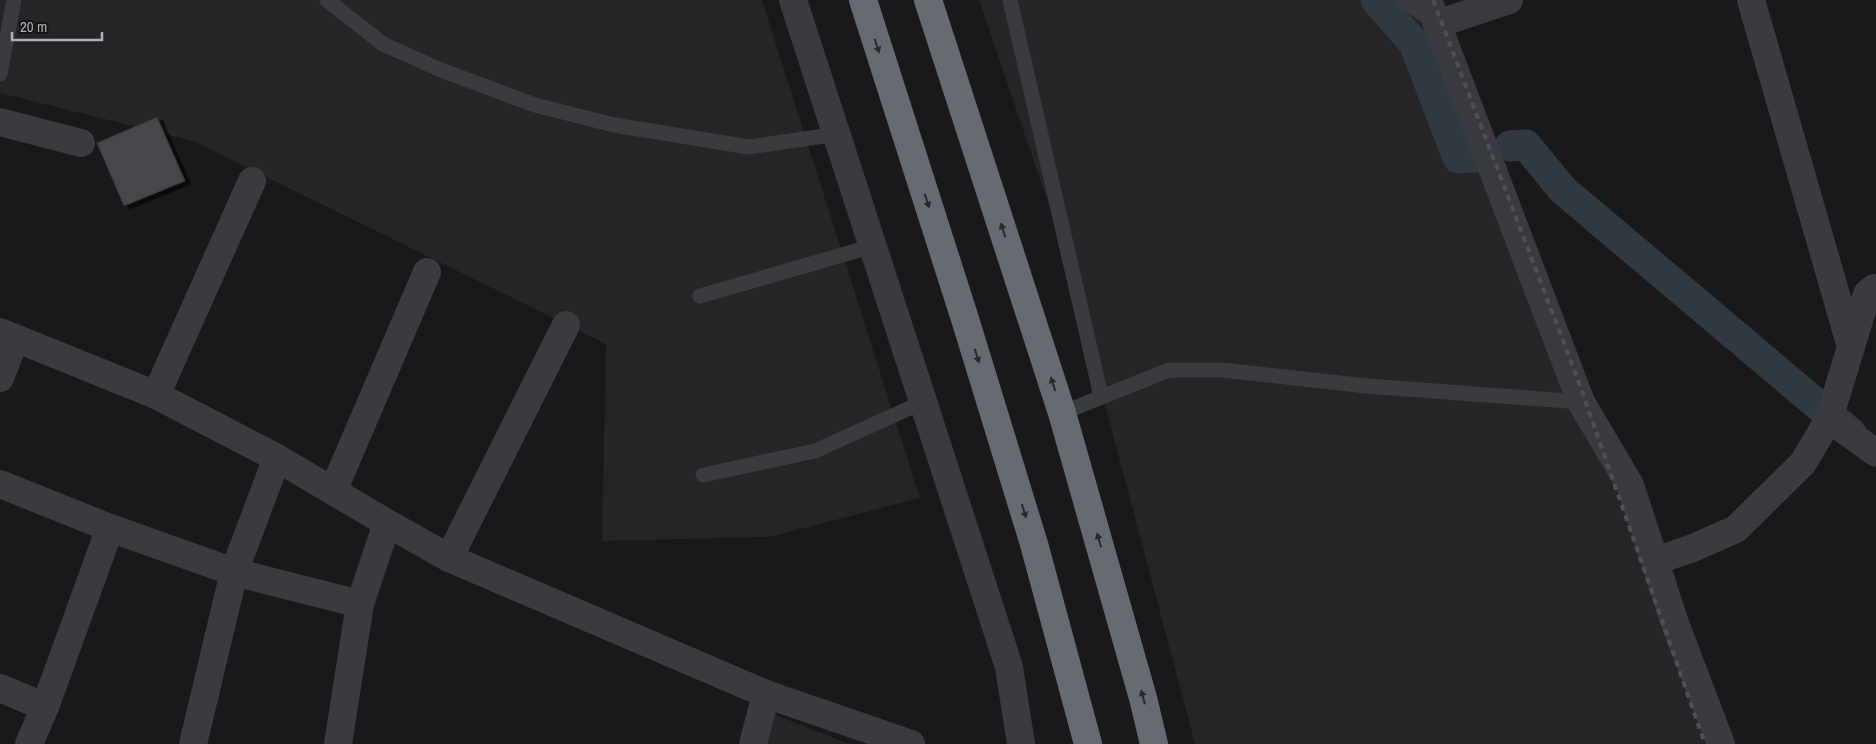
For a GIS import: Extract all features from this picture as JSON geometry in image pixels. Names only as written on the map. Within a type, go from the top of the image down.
[{"type":"highway","points":[[863,0],[965,319],[1034,544],[1088,744]]},
{"type":"highway","points":[[928,0],[1062,413],[1143,698],[1154,744]]},
{"type":"street","points":[[793,0],[1008,667],[1021,744]]},
{"type":"street","points":[[1509,0],[1433,12],[1581,402],[1630,486],[1676,626],[1720,744]]},
{"type":"street","points":[[1751,0],[1851,347]]},
{"type":"street","points":[[0,122],[81,143]]},
{"type":"street","points":[[156,395],[252,181]]},
{"type":"street","points":[[332,491],[428,272]]},
{"type":"street","points":[[1655,561],[1693,548],[1736,529],[1803,463],[1829,419],[1867,294],[1876,288]]},
{"type":"street","points":[[449,558],[566,325]]},
{"type":"street","points":[[0,378],[7,335],[156,395],[277,458],[387,524],[449,558],[766,694],[912,744]]},
{"type":"street","points":[[1829,419],[1876,453]]},
{"type":"street","points":[[193,744],[234,572],[277,458]]},
{"type":"street","points":[[0,484],[110,528],[234,572],[360,604]]},
{"type":"street","points":[[338,744],[360,604],[387,524]]},
{"type":"street","points":[[29,744],[45,707],[110,528]]},
{"type":"street","points":[[0,688],[45,707]]},
{"type":"street","points":[[753,744],[766,694]]},
{"type":"lane","points":[[0,74],[14,0]]},
{"type":"lane","points":[[327,0],[383,44],[441,70],[535,105],[614,124],[749,147],[837,134]]},
{"type":"lane","points":[[1010,0],[1101,396]]},
{"type":"lane","points":[[1403,0],[1433,12]]},
{"type":"lane","points":[[700,296],[873,246]]},
{"type":"lane","points":[[1062,413],[1169,370],[1222,370],[1367,386],[1581,402]]},
{"type":"lane","points":[[703,474],[814,451],[923,402]]},
{"type":"shaded area","points":[[0,0],[762,0],[920,498],[769,537],[602,541],[606,344],[193,141],[0,93]]},
{"type":"shaded area","points":[[979,0],[1438,0],[1642,534],[1705,744],[1195,744],[1064,250]]},
{"type":"shaded area","points":[[773,714],[849,744],[767,744]]},
{"type":"building","points":[[157,117],[185,181],[124,206],[97,143]]},
{"type":"waterway","points":[[1376,0],[1414,43],[1458,158],[1475,157]]},
{"type":"waterway","points":[[1510,146],[1526,145],[1563,190],[1851,433]]},
{"type":"railway","points":[[1433,0],[1578,380],[1705,744]]}]
